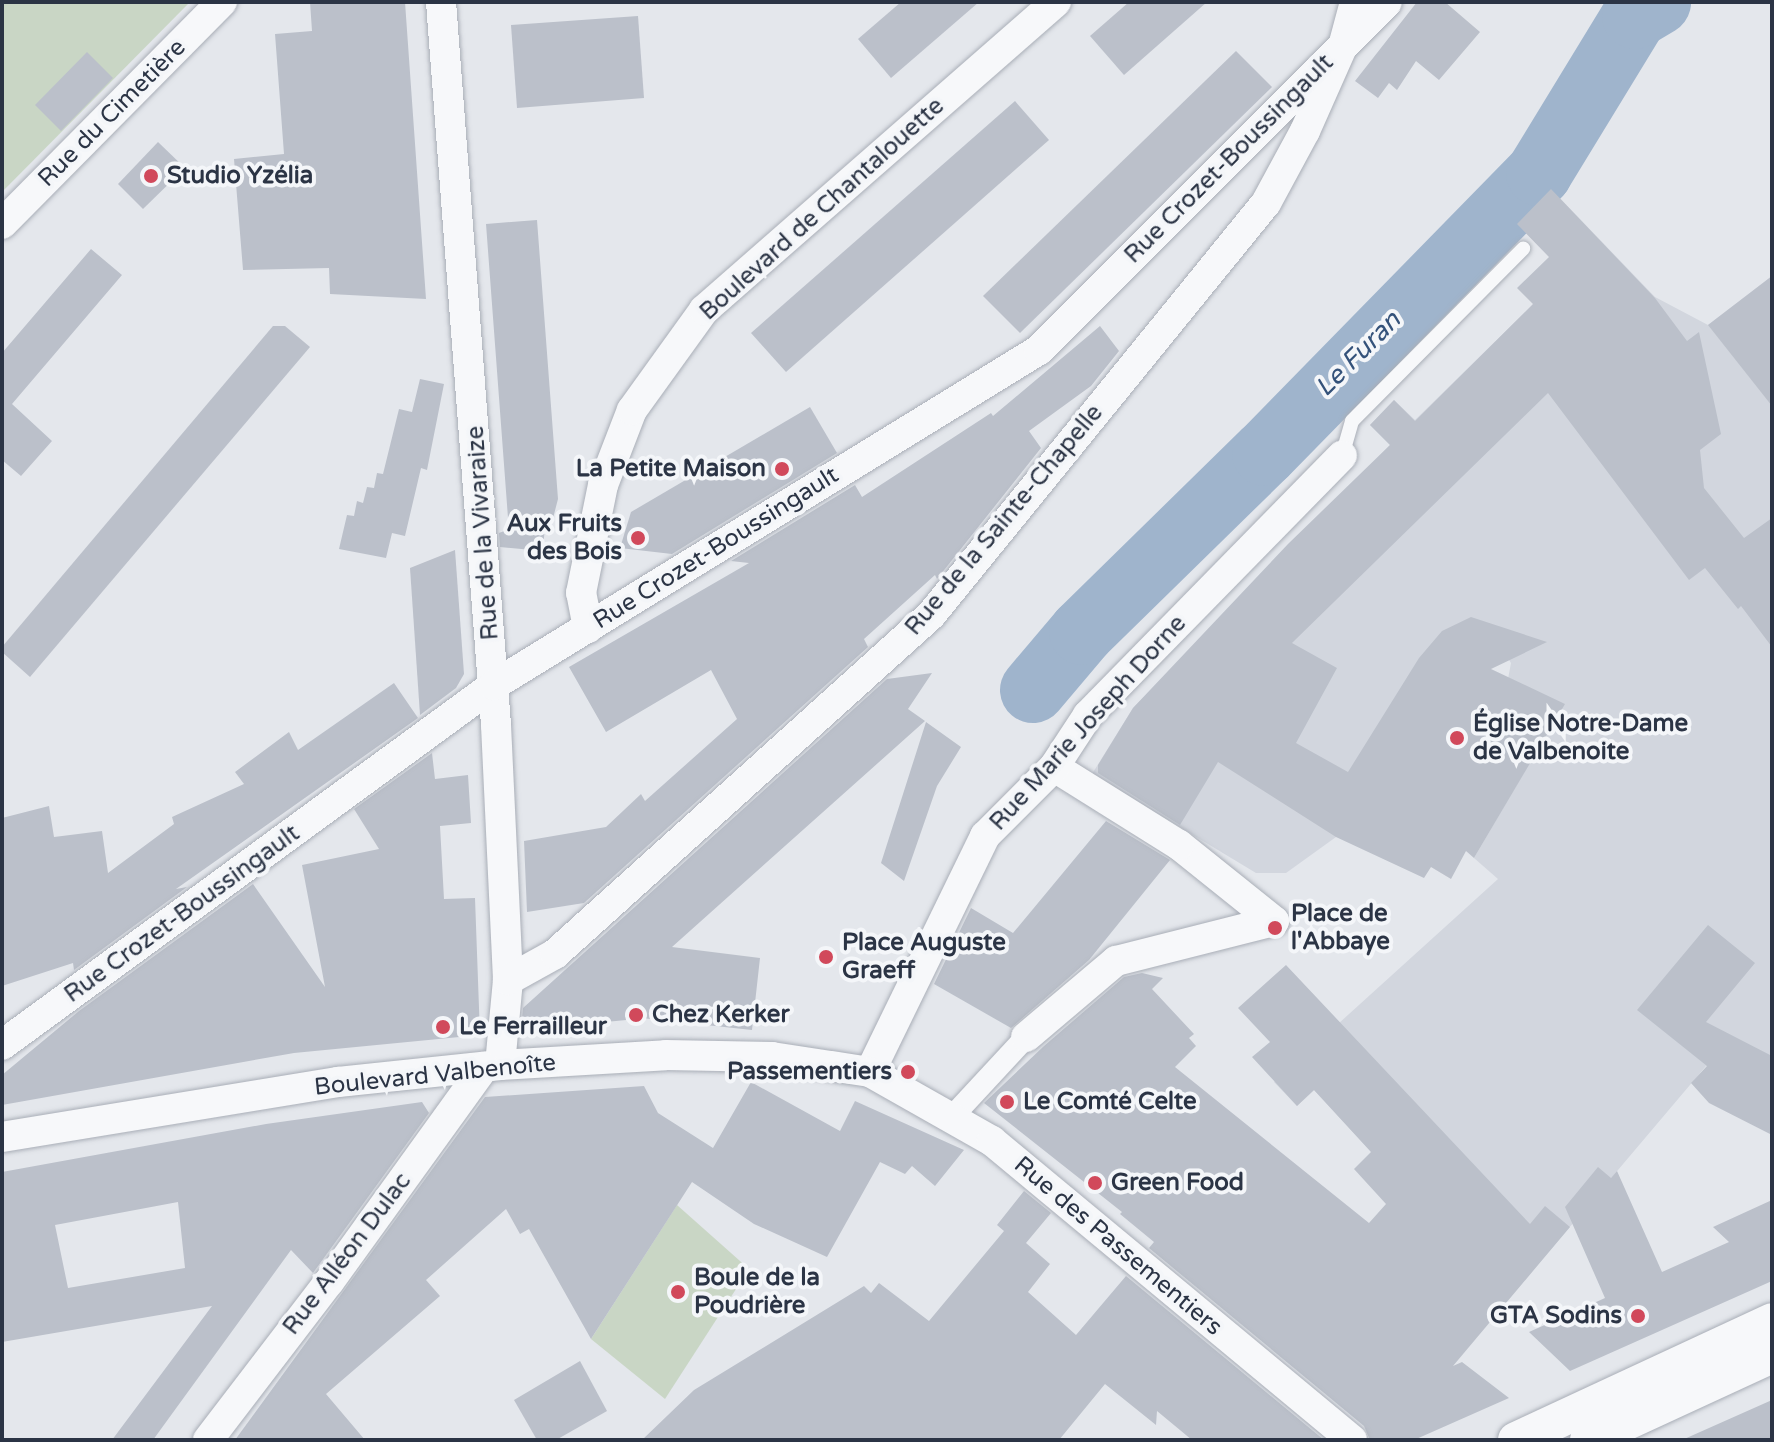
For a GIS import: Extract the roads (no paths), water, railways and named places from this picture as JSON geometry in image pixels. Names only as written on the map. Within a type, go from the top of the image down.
[{"type":"street","name":"Rue du Cimetière","points":[[2,224],[222,2]]},
{"type":"street","name":"Rue de la Vivaraize","points":[[441,2],[494,685],[508,980],[492,1066]]},
{"type":"street","name":"Boulevard de Chantalouette","points":[[588,628],[581,593],[603,485],[632,410],[704,310],[1056,2]]},
{"type":"street","name":"Rue de la Sainte-Chapelle","points":[[508,980],[555,954],[931,615],[1266,203],[1305,131],[1344,43],[1355,2]]},
{"type":"street","name":"Rue Crozet-Boussingault","points":[[2,1045],[494,685],[1039,350],[1387,2]]},
{"type":"street","name":"Rue Marie Joseph Dorne","points":[[870,1072],[985,836],[1054,767],[1088,715],[1342,456]]},
{"type":"street","points":[[952,1117],[1026,1037],[1116,961],[1274,921],[1179,845],[1054,767]]},
{"type":"street","name":"Boulevard Valbenoîte","points":[[2,1137],[338,1082],[492,1066],[666,1055],[757,1057],[870,1072]]},
{"type":"street","name":"Rue Alléon Dulac","points":[[208,1440],[492,1066]]},
{"type":"street","name":"Rue des Passementiers","points":[[870,1072],[992,1141],[1352,1440]]},
{"type":"street","points":[[1516,1440],[1772,1321]]},
{"type":"street","points":[[1588,1440],[1772,1355]]},
{"type":"lane","points":[[1342,456],[1352,421],[1523,249]]},
{"type":"waterway","name":"Le Furan","points":[[1033,690],[1082,632],[1265,453],[1539,173],[1635,16],[1658,2]]},
{"type":"place","name":"Studio Yzélia","points":[[151,176]]},
{"type":"place","name":"La Petite Maison","points":[[782,469]]},
{"type":"place","name":"Aux Fruits des Bois","points":[[638,538]]},
{"type":"place","name":"Église Notre-Dame de Valbenoite","points":[[1457,738]]},
{"type":"place","name":"Place de l'Abbaye","points":[[1275,928]]},
{"type":"place","name":"Place Auguste Graeff","points":[[826,957]]},
{"type":"place","name":"Chez Kerker","points":[[636,1015]]},
{"type":"place","name":"Le Ferrailleur","points":[[443,1027]]},
{"type":"place","name":"Passementiers","points":[[908,1072]]},
{"type":"place","name":"Le Comté Celte","points":[[1007,1102]]},
{"type":"place","name":"Green Food","points":[[1095,1183]]},
{"type":"place","name":"Boule de la Poudrière","points":[[678,1292]]},
{"type":"place","name":"GTA Sodins","points":[[1638,1316]]}]
